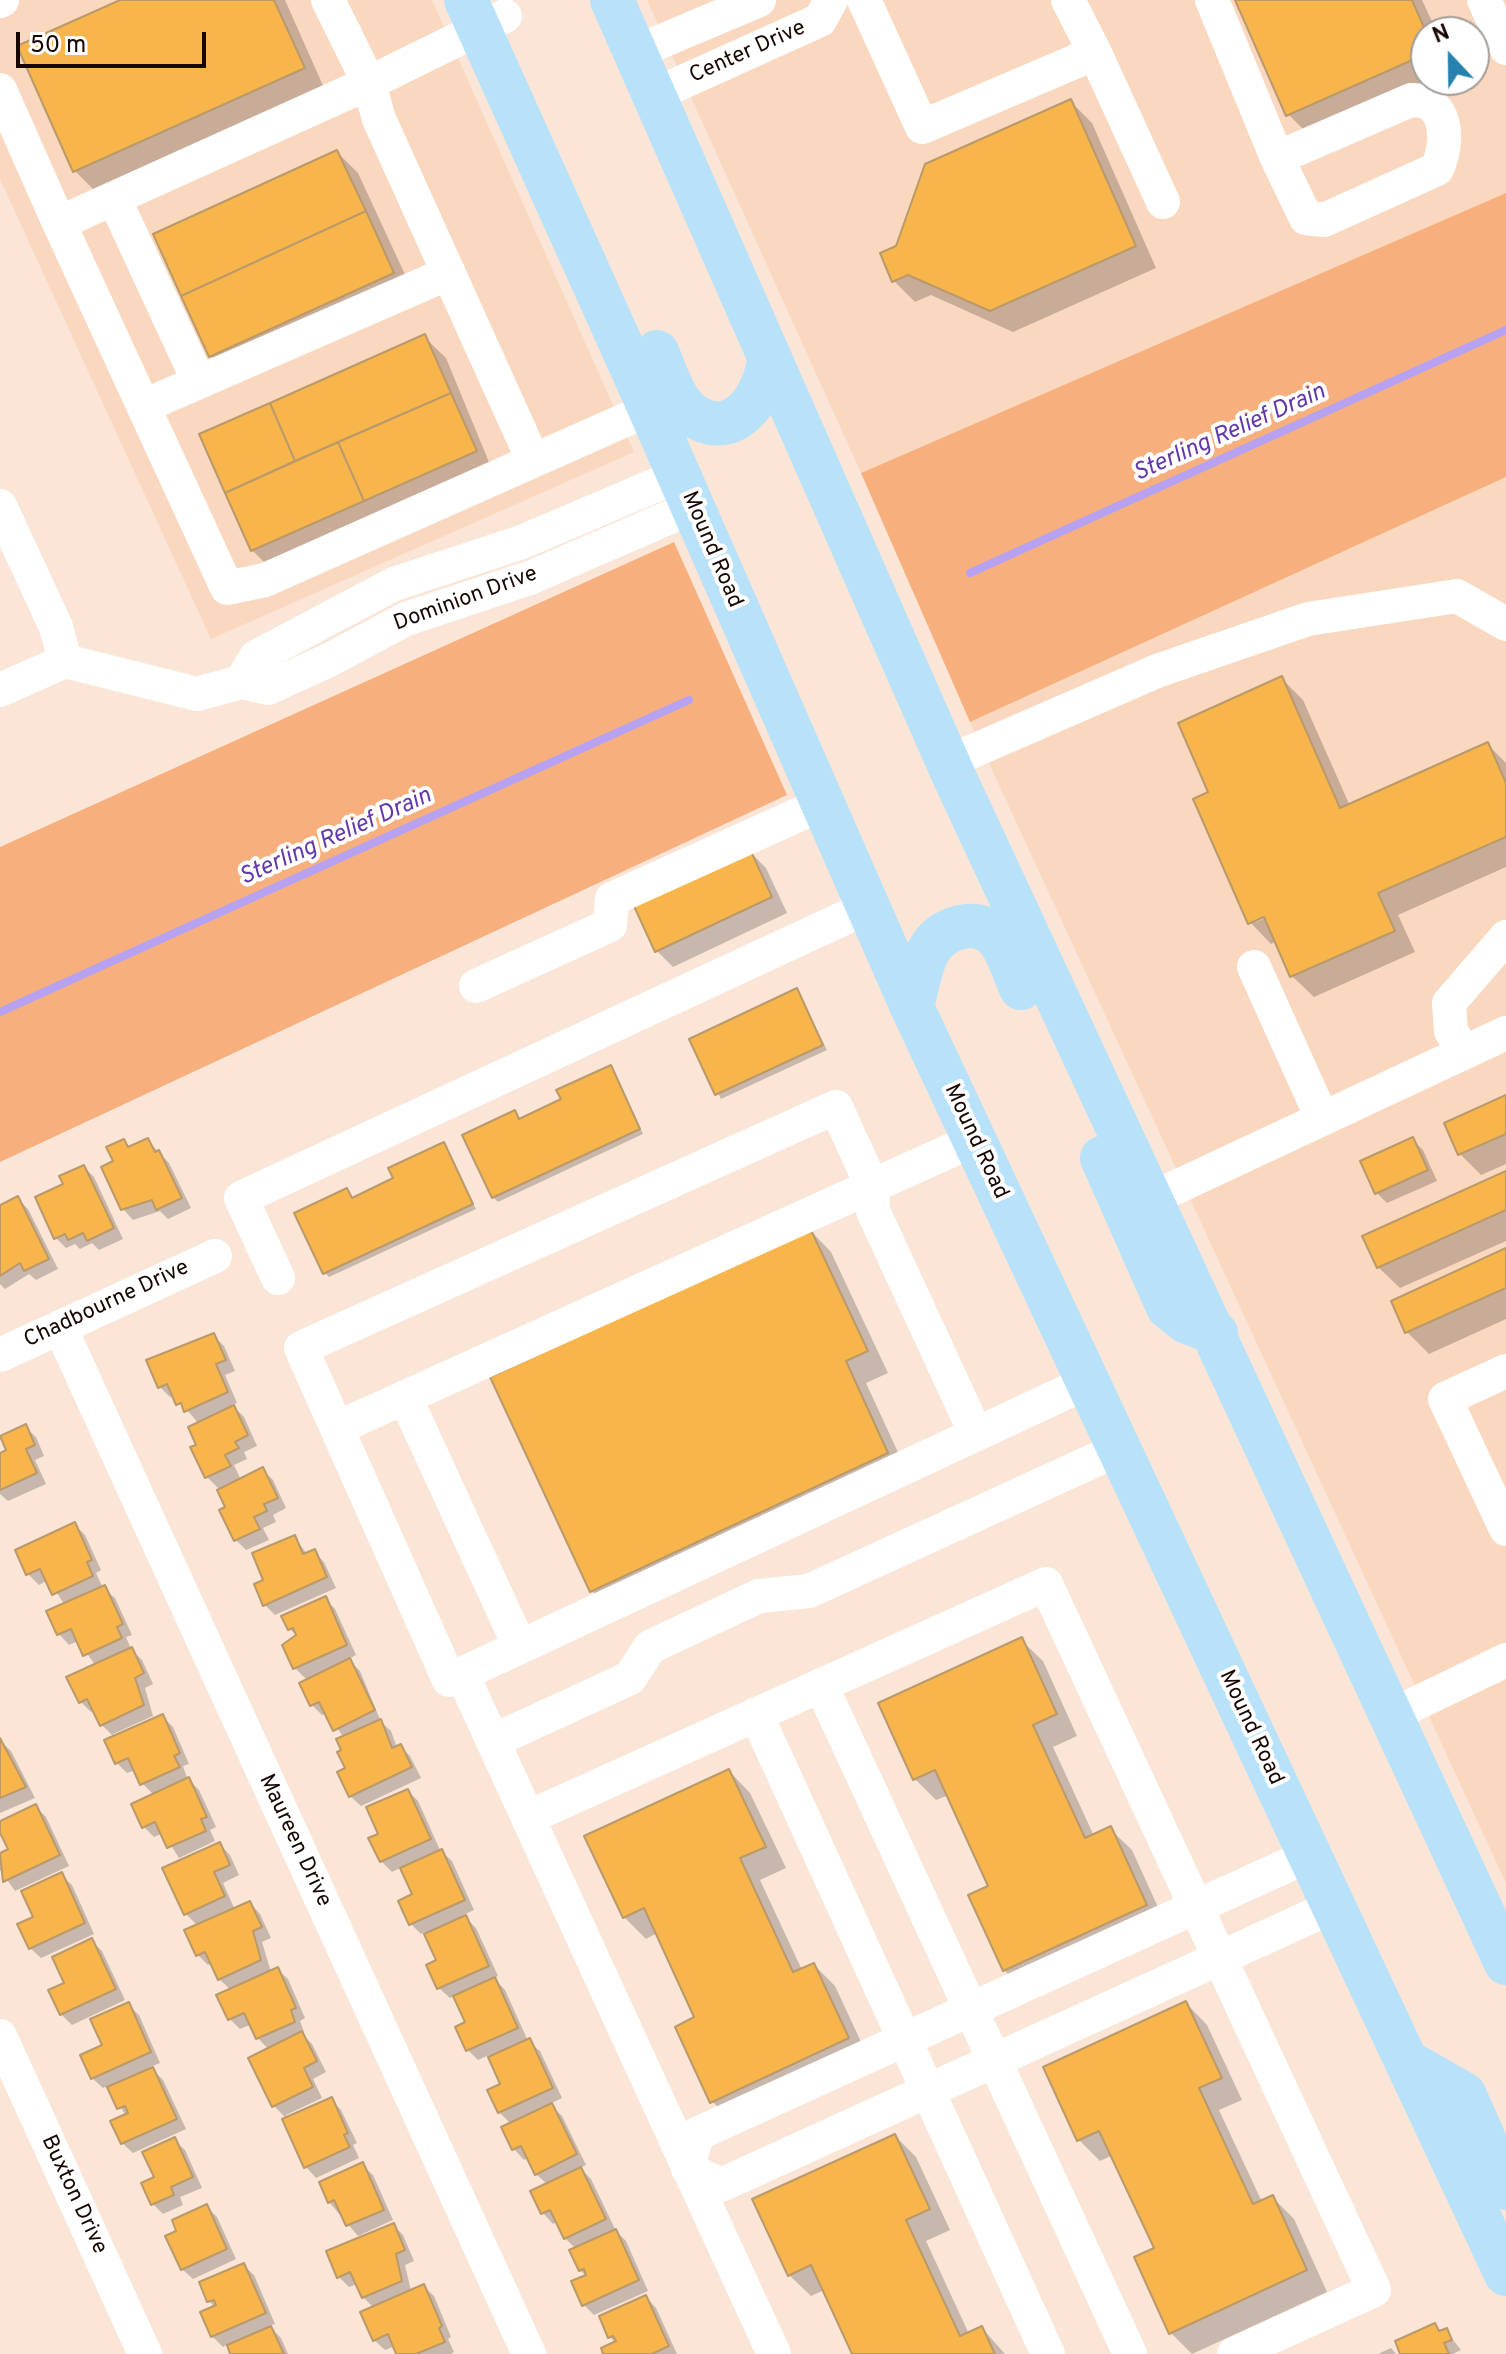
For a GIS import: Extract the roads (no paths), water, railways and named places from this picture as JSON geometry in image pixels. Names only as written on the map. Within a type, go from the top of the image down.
[{"type":"main road","points":[[612,0],[948,762],[1216,1333],[1506,1963]]},
{"type":"main road","name":"Mound Road","points":[[487,12],[663,403],[686,491],[912,1007],[1506,2274]]},
{"type":"main road","points":[[663,403],[702,420],[726,421],[738,417],[757,400],[764,388],[769,359]]},
{"type":"main road","points":[[912,1007],[925,957],[938,936],[945,931],[980,926],[997,938],[1168,1307],[1187,1322],[1216,1333]]},
{"type":"main road","points":[[1406,2061],[1464,2094],[1506,2188]]},
{"type":"street","points":[[328,0],[369,83],[379,119],[533,460]]},
{"type":"street","name":"Center Drive","points":[[636,52],[759,0]]},
{"type":"street","name":"Center Drive","points":[[654,95],[820,20],[831,0]]},
{"type":"street","points":[[864,0],[922,127],[1095,53]]},
{"type":"street","points":[[1068,0],[1163,202]]},
{"type":"street","points":[[1212,0],[1277,158],[1306,218],[1324,220],[1437,169],[1446,151],[1447,136],[1432,104],[1425,99],[1411,100],[1277,158]]},
{"type":"street","points":[[1484,0],[1506,48]]},
{"type":"street","points":[[59,223],[369,83],[487,12]]},
{"type":"street","points":[[0,90],[227,588],[265,580],[663,403]]},
{"type":"street","points":[[114,198],[199,382]]},
{"type":"street","points":[[144,406],[449,273]]},
{"type":"street","name":"Dominion Drive","points":[[241,682],[256,657],[394,584],[686,491]]},
{"type":"street","name":"Dominion Drive","points":[[65,661],[197,694],[241,682],[268,688],[406,619],[532,577],[686,491]]},
{"type":"street","points":[[0,506],[56,627],[65,661],[0,690]]},
{"type":"street","points":[[469,560],[479,595]]},
{"type":"street","points":[[948,762],[1157,671],[1308,619],[1457,596],[1506,624]]},
{"type":"street","points":[[476,986],[610,925],[612,899],[822,804]]},
{"type":"street","points":[[278,1278],[241,1198],[868,907]]},
{"type":"street","points":[[1464,1052],[1451,1031],[1449,1003],[1506,937]]},
{"type":"street","points":[[1254,967],[1322,1118]]},
{"type":"street","points":[[1153,1198],[1506,1033]]},
{"type":"street","points":[[976,1434],[873,1211],[872,1186],[836,1107],[301,1348],[449,1680],[1088,1382]]},
{"type":"street","points":[[337,1428],[974,1140]]},
{"type":"street","name":"Chadbourne Drive","points":[[0,1355],[215,1256]]},
{"type":"street","name":"Maureen Drive","points":[[60,1327],[529,2354]]},
{"type":"street","points":[[1506,1371],[1445,1399],[1506,1529]]},
{"type":"street","points":[[405,1397],[520,1647]]},
{"type":"street","points":[[493,1741],[630,1678],[650,1647],[759,1596],[809,1591],[1119,1449]]},
{"type":"street","points":[[529,1817],[1046,1584],[1374,2290],[1234,2354]]},
{"type":"street","points":[[1392,1715],[1506,1660]]},
{"type":"street","points":[[462,1674],[774,2354]]},
{"type":"street","points":[[821,1685],[1130,2354]]},
{"type":"street","points":[[756,1714],[1048,2354]]},
{"type":"street","points":[[688,2169],[697,2134],[1310,1855]]},
{"type":"street","points":[[688,2169],[721,2185],[1334,1906]]},
{"type":"street","name":"Buxton Drive","points":[[0,2036],[141,2353]]},
{"type":"waterway","name":"Sterling Relief Drain","points":[[970,573],[1506,330]]},
{"type":"waterway","name":"Sterling Relief Drain","points":[[0,1012],[689,700]]}]
